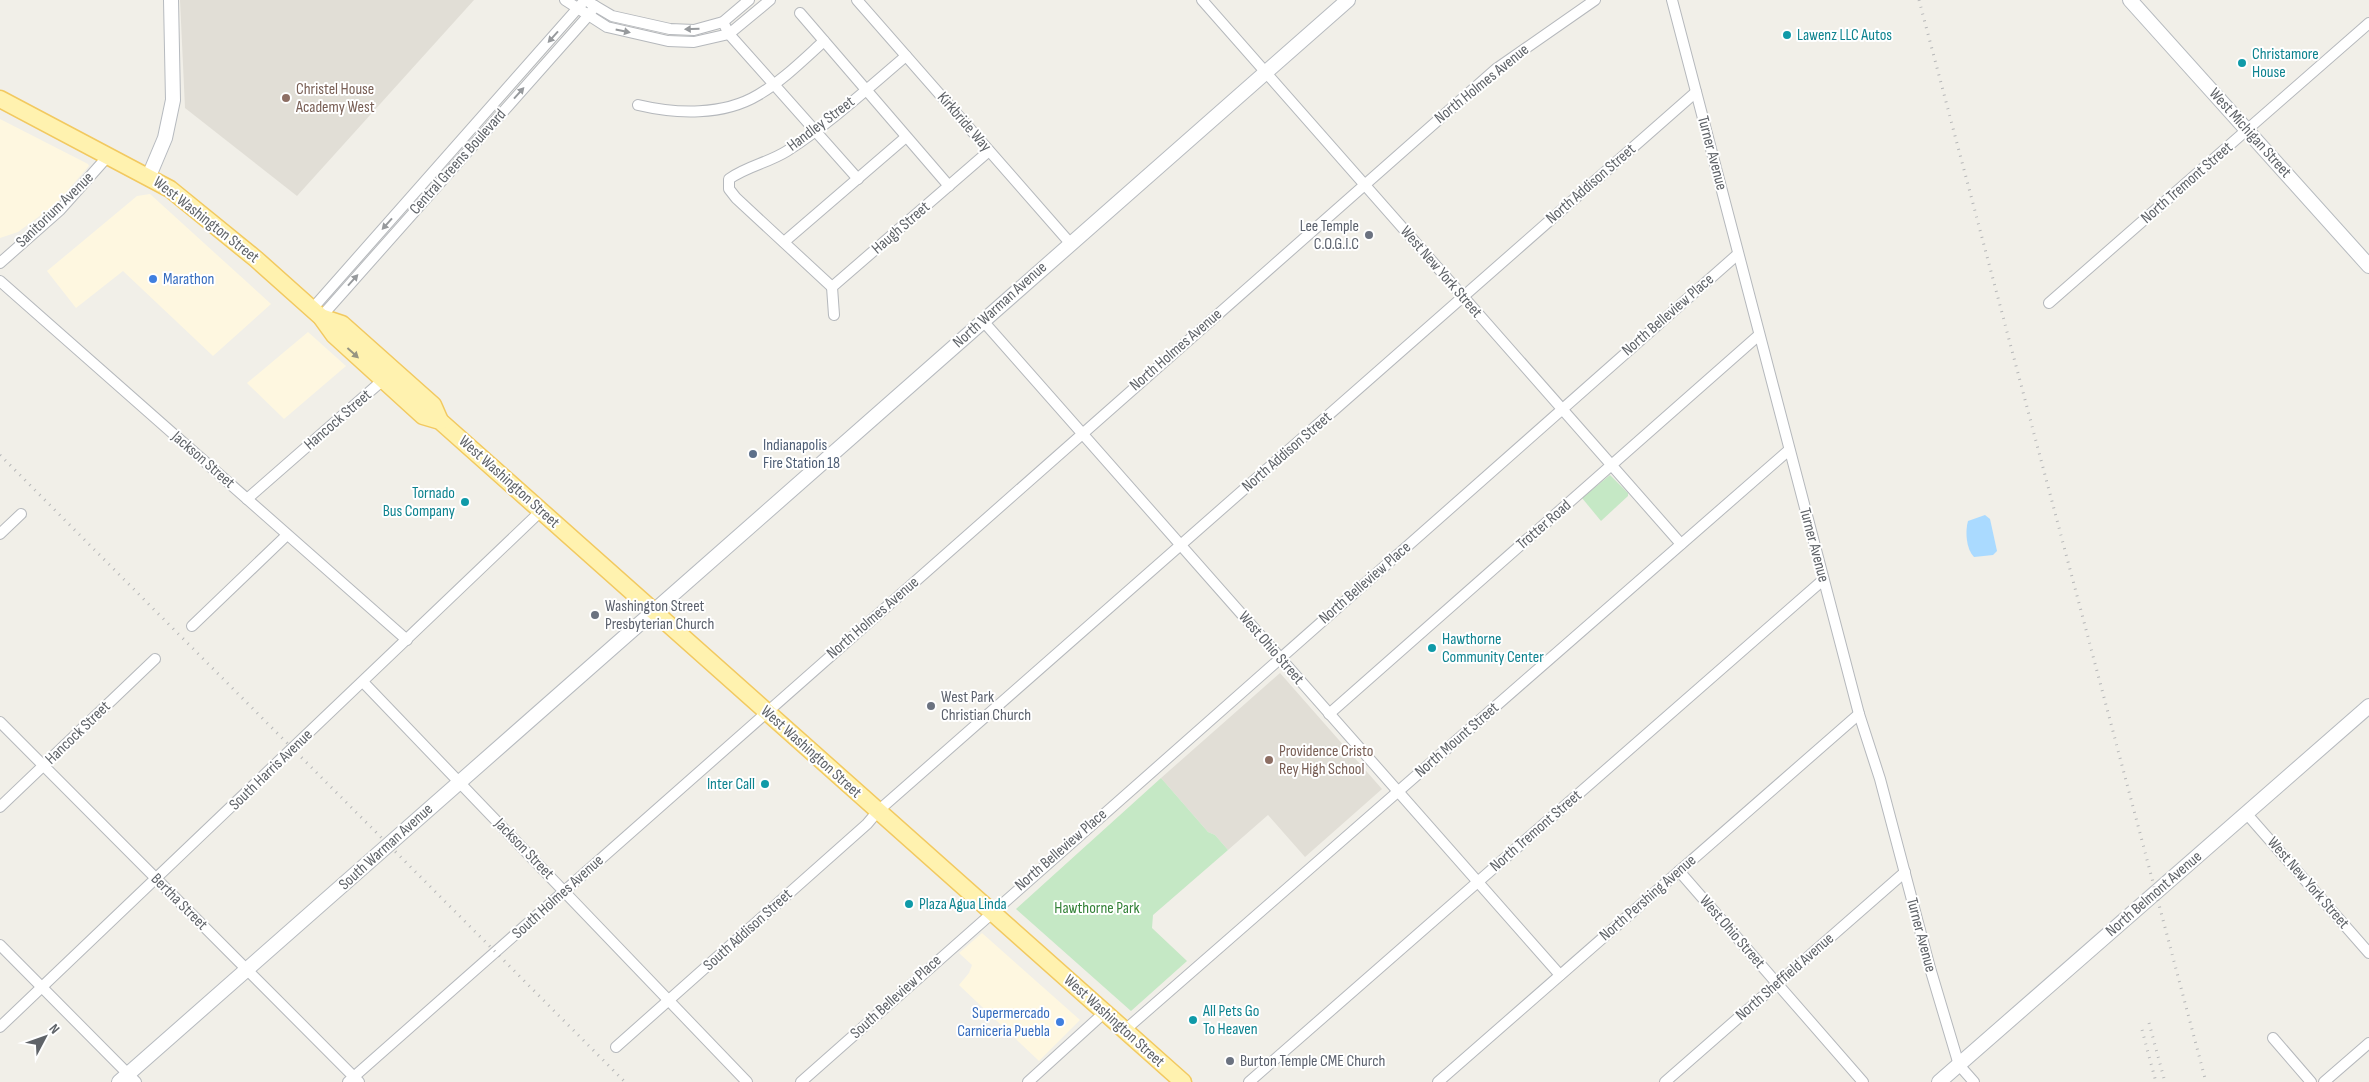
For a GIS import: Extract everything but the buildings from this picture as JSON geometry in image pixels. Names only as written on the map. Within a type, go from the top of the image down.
[{"type":"main road","points":[[149,176],[166,138],[173,100],[171,0]]},
{"type":"main road","name":"North Warman Avenue","points":[[653,612],[1348,0]]},
{"type":"main road","name":"West Michigan Street","points":[[2134,1],[2247,130],[2366,257]]},
{"type":"main road","name":"West Washington Street","points":[[0,99],[149,176],[181,197],[317,313],[334,335],[423,416],[440,421]]},
{"type":"main road","name":"West Washington Street","points":[[317,313],[342,324],[433,405],[440,421],[1183,1082]]},
{"type":"main road","name":"South Warman Avenue","points":[[128,1079],[247,970],[653,612]]},
{"type":"main road","name":"North Belmont Avenue","points":[[1940,1082],[2368,708]]},
{"type":"street","points":[[565,0],[607,27],[668,40],[694,42],[729,34],[770,0]]},
{"type":"street","points":[[585,0],[612,16],[670,28],[694,30],[723,22],[749,0]]},
{"type":"street","name":"Central Greens Boulevard","points":[[317,313],[585,0]]},
{"type":"street","name":"Kirkbride Way","points":[[857,0],[1070,243]]},
{"type":"street","name":"West New York Street","points":[[1202,0],[1682,544]]},
{"type":"street","name":"North Holmes Avenue","points":[[766,711],[1499,66],[1595,0]]},
{"type":"street","name":"Turner Avenue","points":[[1672,0],[1859,714],[1880,779],[1959,1065],[1974,1082]]},
{"type":"street","name":"Central Greens Boulevard","points":[[317,313],[588,16],[594,6]]},
{"type":"street","points":[[800,13],[949,186]]},
{"type":"street","points":[[723,22],[729,34],[858,179]]},
{"type":"street","name":"North Tremont Street","points":[[2049,304],[2369,23]]},
{"type":"street","points":[[638,105],[686,111],[719,109],[757,96],[774,84],[824,41]]},
{"type":"street","name":"Handley Street","points":[[784,242],[736,198],[729,189],[729,179],[741,170],[784,153],[816,132],[906,56]]},
{"type":"street","name":"North Addison Street","points":[[878,811],[1696,92]]},
{"type":"street","points":[[834,314],[832,287],[784,242],[906,137]]},
{"type":"street","name":"Haugh Street","points":[[832,287],[989,151]]},
{"type":"street","name":"Sanitorium Avenue","points":[[0,263],[60,210],[109,155]]},
{"type":"street","name":"North Belleview Place","points":[[992,912],[1738,254]]},
{"type":"street","name":"Jackson Street","points":[[0,281],[407,640]]},
{"type":"street","name":"West Ohio Street","points":[[983,321],[1560,975]]},
{"type":"street","name":"Trotter Road","points":[[1329,714],[1759,335]]},
{"type":"street","name":"Hancock Street","points":[[247,499],[383,380]]},
{"type":"street","name":"North Mount Street","points":[[1125,1030],[1789,450]]},
{"type":"street","name":"South Harris Avenue","points":[[0,1027],[541,512]]},
{"type":"street","points":[[0,534],[21,514]]},
{"type":"street","points":[[192,626],[287,535]]},
{"type":"street","name":"North Tremont Street","points":[[1249,1082],[1823,580]]},
{"type":"street","name":"Hancock Street","points":[[0,807],[155,659]]},
{"type":"street","name":"Jackson Street","points":[[363,682],[747,1082]]},
{"type":"street","name":"South Holmes Avenue","points":[[353,1080],[766,711]]},
{"type":"street","name":"North Pershing Avenue","points":[[1438,1082],[1859,714]]},
{"type":"street","name":"Bertha Street","points":[[0,722],[247,970],[353,1080]]},
{"type":"street","name":"South Addison Street","points":[[616,1047],[867,824],[878,811]]},
{"type":"street","name":"West New York Street","points":[[2246,814],[2369,953]]},
{"type":"street","name":"West Ohio Street","points":[[1679,871],[1864,1082]]},
{"type":"street","name":"North Sheffield Avenue","points":[[1665,1082],[1905,872]]},
{"type":"street","name":"South Belleview Place","points":[[801,1082],[992,912]]},
{"type":"street","points":[[0,945],[128,1079]]},
{"type":"street","points":[[1028,1082],[1105,1012]]},
{"type":"street","points":[[2273,1038],[2311,1082]]},
{"type":"street","points":[[2324,1082],[2368,1045]]},
{"type":"shaded area","name":"Christel House Academy West","points":[[180,0],[474,0],[297,196],[185,108]]},
{"type":"shaded area","points":[[0,119],[89,166],[56,204],[18,232],[0,238]]},
{"type":"shaded area","points":[[150,194],[271,304],[213,356],[123,271],[76,308],[47,271],[137,196]]},
{"type":"shaded area","points":[[308,332],[346,366],[284,419],[247,383]]},
{"type":"shaded area","name":"Providence Cristo Rey High School","points":[[1280,673],[1382,789],[1305,857],[1268,815],[1228,850],[1215,835],[1208,832],[1161,778]]},
{"type":"shaded area","points":[[982,933],[1080,1020],[1039,1061],[959,985],[969,973],[972,965],[959,953]]},
{"type":"green space","points":[[1610,475],[1628,493],[1628,496],[1601,521],[1582,498]]},
{"type":"green space","name":"Hawthorne Park","points":[[1161,778],[1208,832],[1215,835],[1228,850],[1153,915],[1152,928],[1187,961],[1131,1011],[1016,909]]},
{"type":"water","points":[[1985,515],[1990,519],[1997,551],[1993,555],[1974,557],[1971,554],[1967,540],[1968,521]]},
{"type":"railway","points":[[1919,0],[2206,1082]]},
{"type":"railway","points":[[0,455],[625,1082]]},
{"type":"railway","points":[[2149,1023],[2165,1082]]},
{"type":"railway","points":[[2142,1030],[2156,1082]]},
{"type":"place","name":"Lawenz LLC Autos","points":[[1787,35]]},
{"type":"place","name":"Christamore House","points":[[2242,63]]},
{"type":"place","name":"Christel House Academy West","points":[[286,98]]},
{"type":"place","name":"Lee Temple C.O.G.I.C","points":[[1369,235]]},
{"type":"place","name":"Marathon","points":[[153,279]]},
{"type":"place","name":"Indianapolis Fire Station 18","points":[[753,454]]},
{"type":"place","name":"Tornado Bus Company","points":[[465,502]]},
{"type":"place","name":"Washington Street Presbyterian Church","points":[[595,615]]},
{"type":"place","name":"Hawthorne Community Center","points":[[1432,648]]},
{"type":"place","name":"West Park Christian Church","points":[[931,706]]},
{"type":"place","name":"Providence Cristo Rey High School","points":[[1269,760]]},
{"type":"place","name":"Inter Call","points":[[765,784]]},
{"type":"place","name":"Plaza Agua Linda","points":[[909,904]]},
{"type":"place","name":"All Pets Go To Heaven","points":[[1193,1020]]},
{"type":"place","name":"Supermercado Carniceria Puebla","points":[[1060,1022]]},
{"type":"place","name":"Burton Temple CME Church","points":[[1230,1061]]}]
